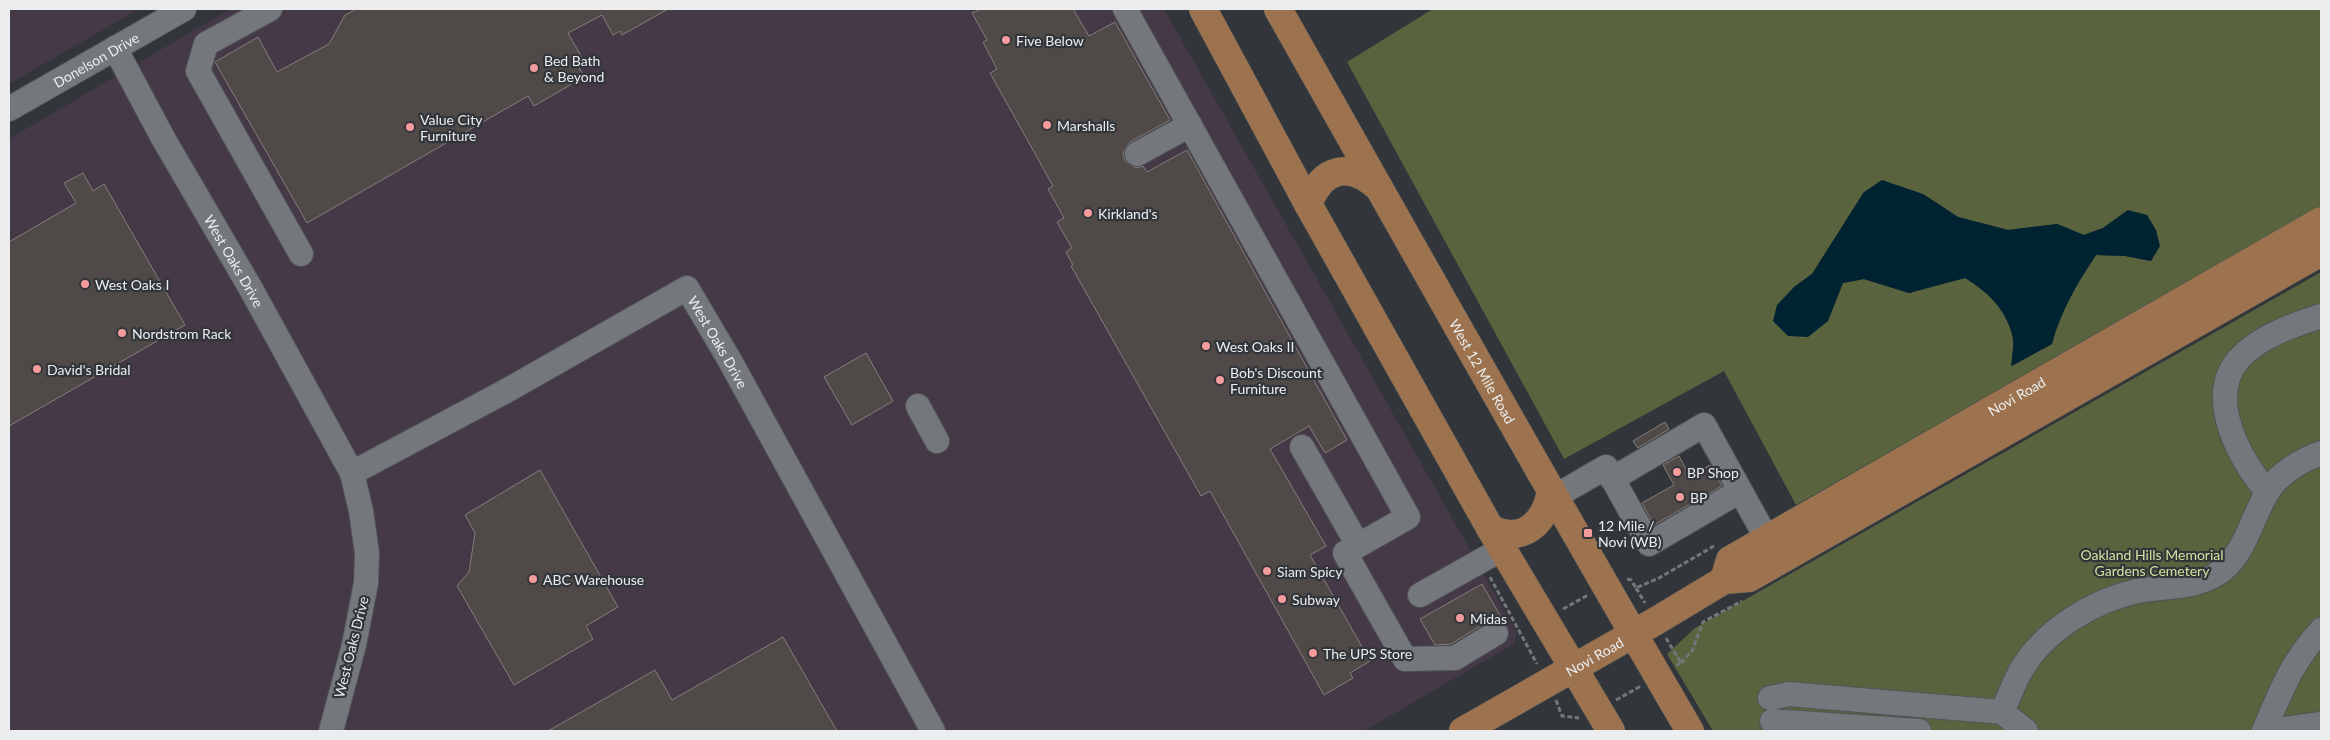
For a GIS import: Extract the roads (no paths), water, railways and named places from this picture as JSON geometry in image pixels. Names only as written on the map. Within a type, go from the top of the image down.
[{"type":"main road","points":[[1203,9],[1308,204],[1496,538],[1533,628],[1574,667],[1611,731]]},
{"type":"main road","name":"West 12 Mile Road","points":[[1278,9],[1553,492],[1603,585],[1690,731]]},
{"type":"main road","points":[[1308,204],[1315,187],[1329,175],[1347,171],[1365,175],[1379,188]]},
{"type":"main road","name":"Novi Road","points":[[1724,580],[1730,560],[2321,221]]},
{"type":"main road","name":"Novi Road","points":[[1463,731],[1724,580],[1749,578],[2321,252]]},
{"type":"main road","points":[[1496,538],[1502,534],[1517,534],[1531,528],[1542,518],[1553,492]]},
{"type":"street","name":"Donelson Drive","points":[[9,109],[184,9]]},
{"type":"street","points":[[270,9],[206,44],[198,71],[301,254]]},
{"type":"street","points":[[1125,9],[1408,517],[1346,552],[1405,659],[1456,658],[1496,633]]},
{"type":"street","name":"West Oaks Drive","points":[[115,48],[162,138],[251,289],[352,473],[361,511],[367,553],[366,583],[354,645],[331,731]]},
{"type":"street","points":[[1137,154],[1190,125]]},
{"type":"street","name":"West Oaks Drive","points":[[352,473],[506,391],[687,288],[729,359],[933,731]]},
{"type":"street","points":[[2268,491],[2257,479],[2240,453],[2228,422],[2226,388],[2231,371],[2245,353],[2264,340],[2321,316]]},
{"type":"street","points":[[918,406],[937,441]]},
{"type":"street","points":[[1612,479],[1704,426],[1767,539]]},
{"type":"street","points":[[1302,447],[1358,545]]},
{"type":"street","points":[[2002,712],[2022,668],[2039,647],[2074,618],[2113,599],[2137,591],[2174,587],[2205,580],[2224,568],[2243,543],[2268,491],[2287,472],[2321,453]]},
{"type":"street","points":[[1553,492],[1606,467],[1649,544],[1740,491]]},
{"type":"street","points":[[1420,595],[1496,538]]},
{"type":"street","points":[[2321,630],[2303,650],[2287,676],[2265,731],[2321,724]]},
{"type":"street","points":[[1919,731],[1837,729],[1771,710],[1789,694],[2002,712],[2026,731]]},
{"type":"water","points":[[1882,180],[1923,194],[1958,217],[2008,230],[2057,224],[2084,235],[2103,228],[2128,210],[2147,215],[2156,230],[2160,246],[2151,261],[2125,256],[2096,255],[2070,298],[2055,332],[2052,344],[2011,366],[2013,338],[2005,316],[1988,295],[1965,278],[1909,293],[1864,279],[1843,283],[1828,321],[1808,337],[1788,336],[1773,321],[1777,305],[1794,287],[1812,274],[1864,192]]},
{"type":"place","name":"Five Below","points":[[1006,40]]},
{"type":"place","name":"Bed Bath & Beyond","points":[[534,68]]},
{"type":"place","name":"Marshalls","points":[[1047,125]]},
{"type":"place","name":"Value City Furniture","points":[[410,127]]},
{"type":"place","name":"Kirkland's","points":[[1088,213]]},
{"type":"place","name":"West Oaks I","points":[[85,284]]},
{"type":"place","name":"Nordstrom Rack","points":[[122,333]]},
{"type":"place","name":"West Oaks II","points":[[1206,346]]},
{"type":"place","name":"David's Bridal","points":[[37,369]]},
{"type":"place","name":"Bob's Discount Furniture","points":[[1220,380]]},
{"type":"place","name":"BP Shop","points":[[1677,472]]},
{"type":"place","name":"BP","points":[[1680,497]]},
{"type":"place","name":"12 Mile / Novi (WB)","points":[[1588,533]]},
{"type":"place","name":"Siam Spicy","points":[[1267,571]]},
{"type":"place","name":"ABC Warehouse","points":[[533,579]]},
{"type":"place","name":"Subway","points":[[1282,599]]},
{"type":"place","name":"Midas","points":[[1460,618]]},
{"type":"place","name":"The UPS Store","points":[[1313,653]]},
{"type":"park label","name":"Oakland Hills Memorial Gardens Cemetery","points":[[2152,562]]}]
